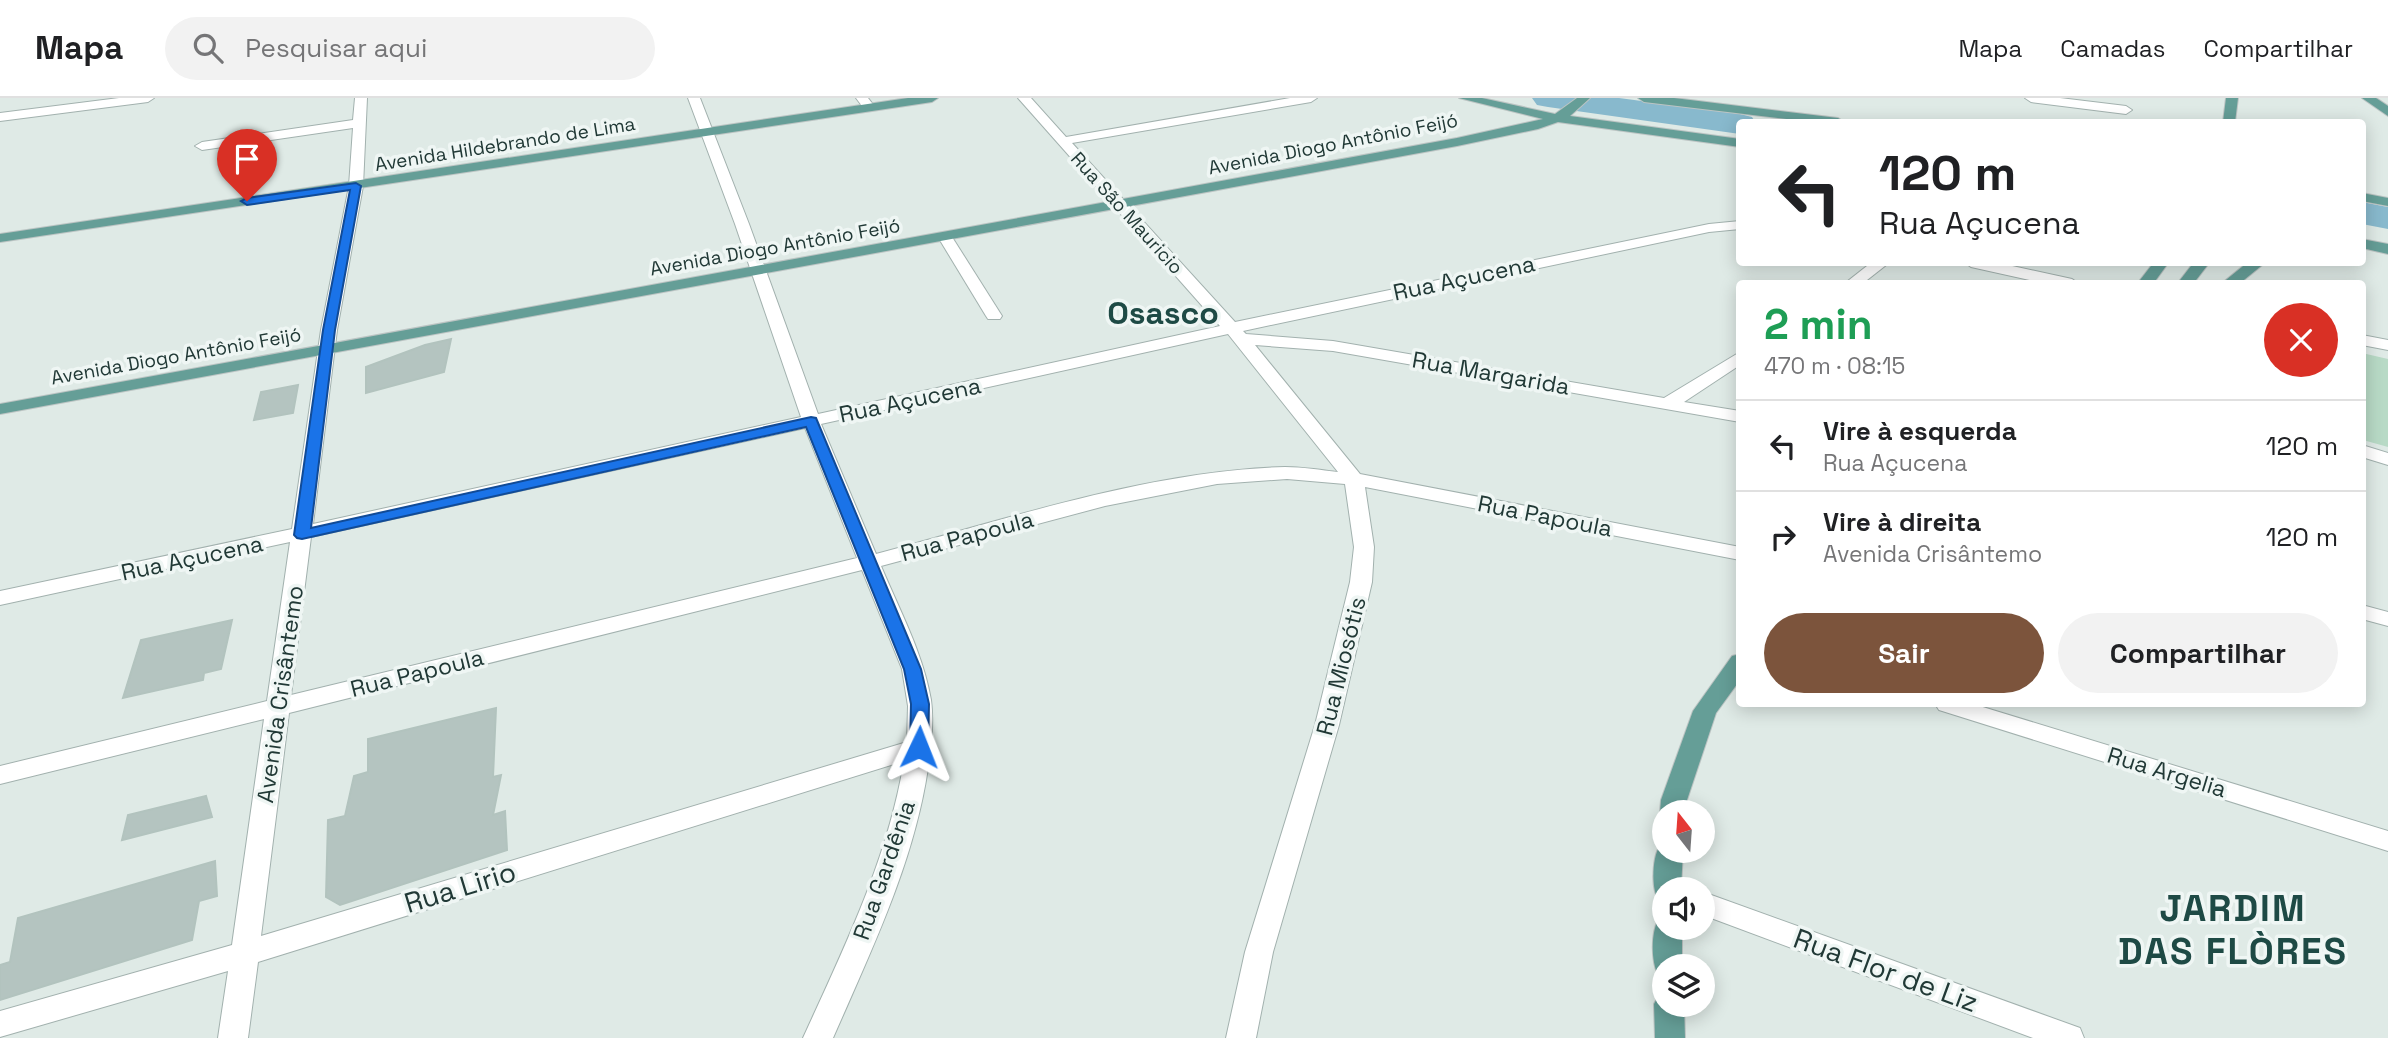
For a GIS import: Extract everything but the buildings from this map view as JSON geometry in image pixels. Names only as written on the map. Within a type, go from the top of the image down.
[{"type":"main road","name":"Avenida Hildebrando de Lima","points":[[0,238],[706,132],[866,103],[932,98]]},
{"type":"main road","points":[[1465,98],[1560,117],[1736,143]]},
{"type":"main road","points":[[1644,98],[1814,119]]},
{"type":"main road","points":[[2229,119],[2232,98]]},
{"type":"main road","points":[[2368,98],[2388,112]]},
{"type":"main road","points":[[1560,117],[1584,99]]},
{"type":"main road","name":"Avenida Diogo Antônio Feijó","points":[[0,409],[1457,142],[1529,128],[1560,117]]},
{"type":"main road","points":[[2366,198],[2388,202]]},
{"type":"main road","points":[[2366,244],[2388,249]]},
{"type":"main road","points":[[2147,280],[2159,266]]},
{"type":"main road","points":[[2187,280],[2200,266]]},
{"type":"main road","points":[[2234,280],[2254,266]]},
{"type":"main road","points":[[1674,800],[1705,711],[1736,668]]},
{"type":"main road","points":[[1669,1017],[1670,1038]]},
{"type":"street","points":[[0,117],[148,98]]},
{"type":"street","name":"Avenida Crisântemo","points":[[233,1038],[327,350],[356,186],[361,98]]},
{"type":"street","name":"Rua Gardênia","points":[[694,98],[759,271],[811,421],[913,669],[920,704],[919,747],[902,830],[867,924],[818,1038]]},
{"type":"street","name":"Rua São Mauricio","points":[[1024,98],[1236,333]]},
{"type":"street","points":[[1063,141],[1311,98]]},
{"type":"street","points":[[2031,98],[2126,110]]},
{"type":"street","points":[[202,146],[360,123]]},
{"type":"street","name":"Rua Açucena","points":[[0,598],[302,535],[811,421],[1236,333],[1709,228],[1736,225]]},
{"type":"street","points":[[945,237],[994,316]]},
{"type":"street","points":[[1857,280],[1877,266]]},
{"type":"street","points":[[1989,266],[2054,280]]},
{"type":"street","points":[[1236,333],[1354,479]]},
{"type":"street","name":"Rua Margarida","points":[[1236,333],[1333,346],[1736,416]]},
{"type":"street","points":[[2366,341],[2388,345]]},
{"type":"street","points":[[1668,404],[1736,360]]},
{"type":"street","points":[[2366,453],[2388,459]]},
{"type":"street","name":"Rua Papoula","points":[[0,775],[869,562],[1103,500],[1217,478],[1287,473],[1354,479],[1736,553]]},
{"type":"street","name":"Rua Miosótis","points":[[1241,1038],[1259,952],[1326,725],[1359,593],[1364,547],[1354,479]]},
{"type":"street","points":[[2366,613],[2388,619]]},
{"type":"street","name":"Rua Argelia","points":[[1957,707],[2388,841]]},
{"type":"street","name":"Rua Lirio","points":[[0,1024],[243,954],[919,747]]},
{"type":"street","name":"Rua Flor de Liz","points":[[1715,906],[2068,1038]]},
{"type":"green space","points":[[2366,354],[2388,359],[2388,447],[2366,441]]},
{"type":"waterway","points":[[1548,98],[1736,123]]},
{"type":"waterway","points":[[2366,214],[2388,218]]},
{"type":"district","name":"Osasco","points":[[1163,313]]},
{"type":"district","name":"JARDIM DAS FLÒRES","points":[[2233,930]]},
{"type":"route","points":[[247,201],[356,186],[329,330],[302,535],[811,421],[913,669],[920,704],[919,747]]}]
